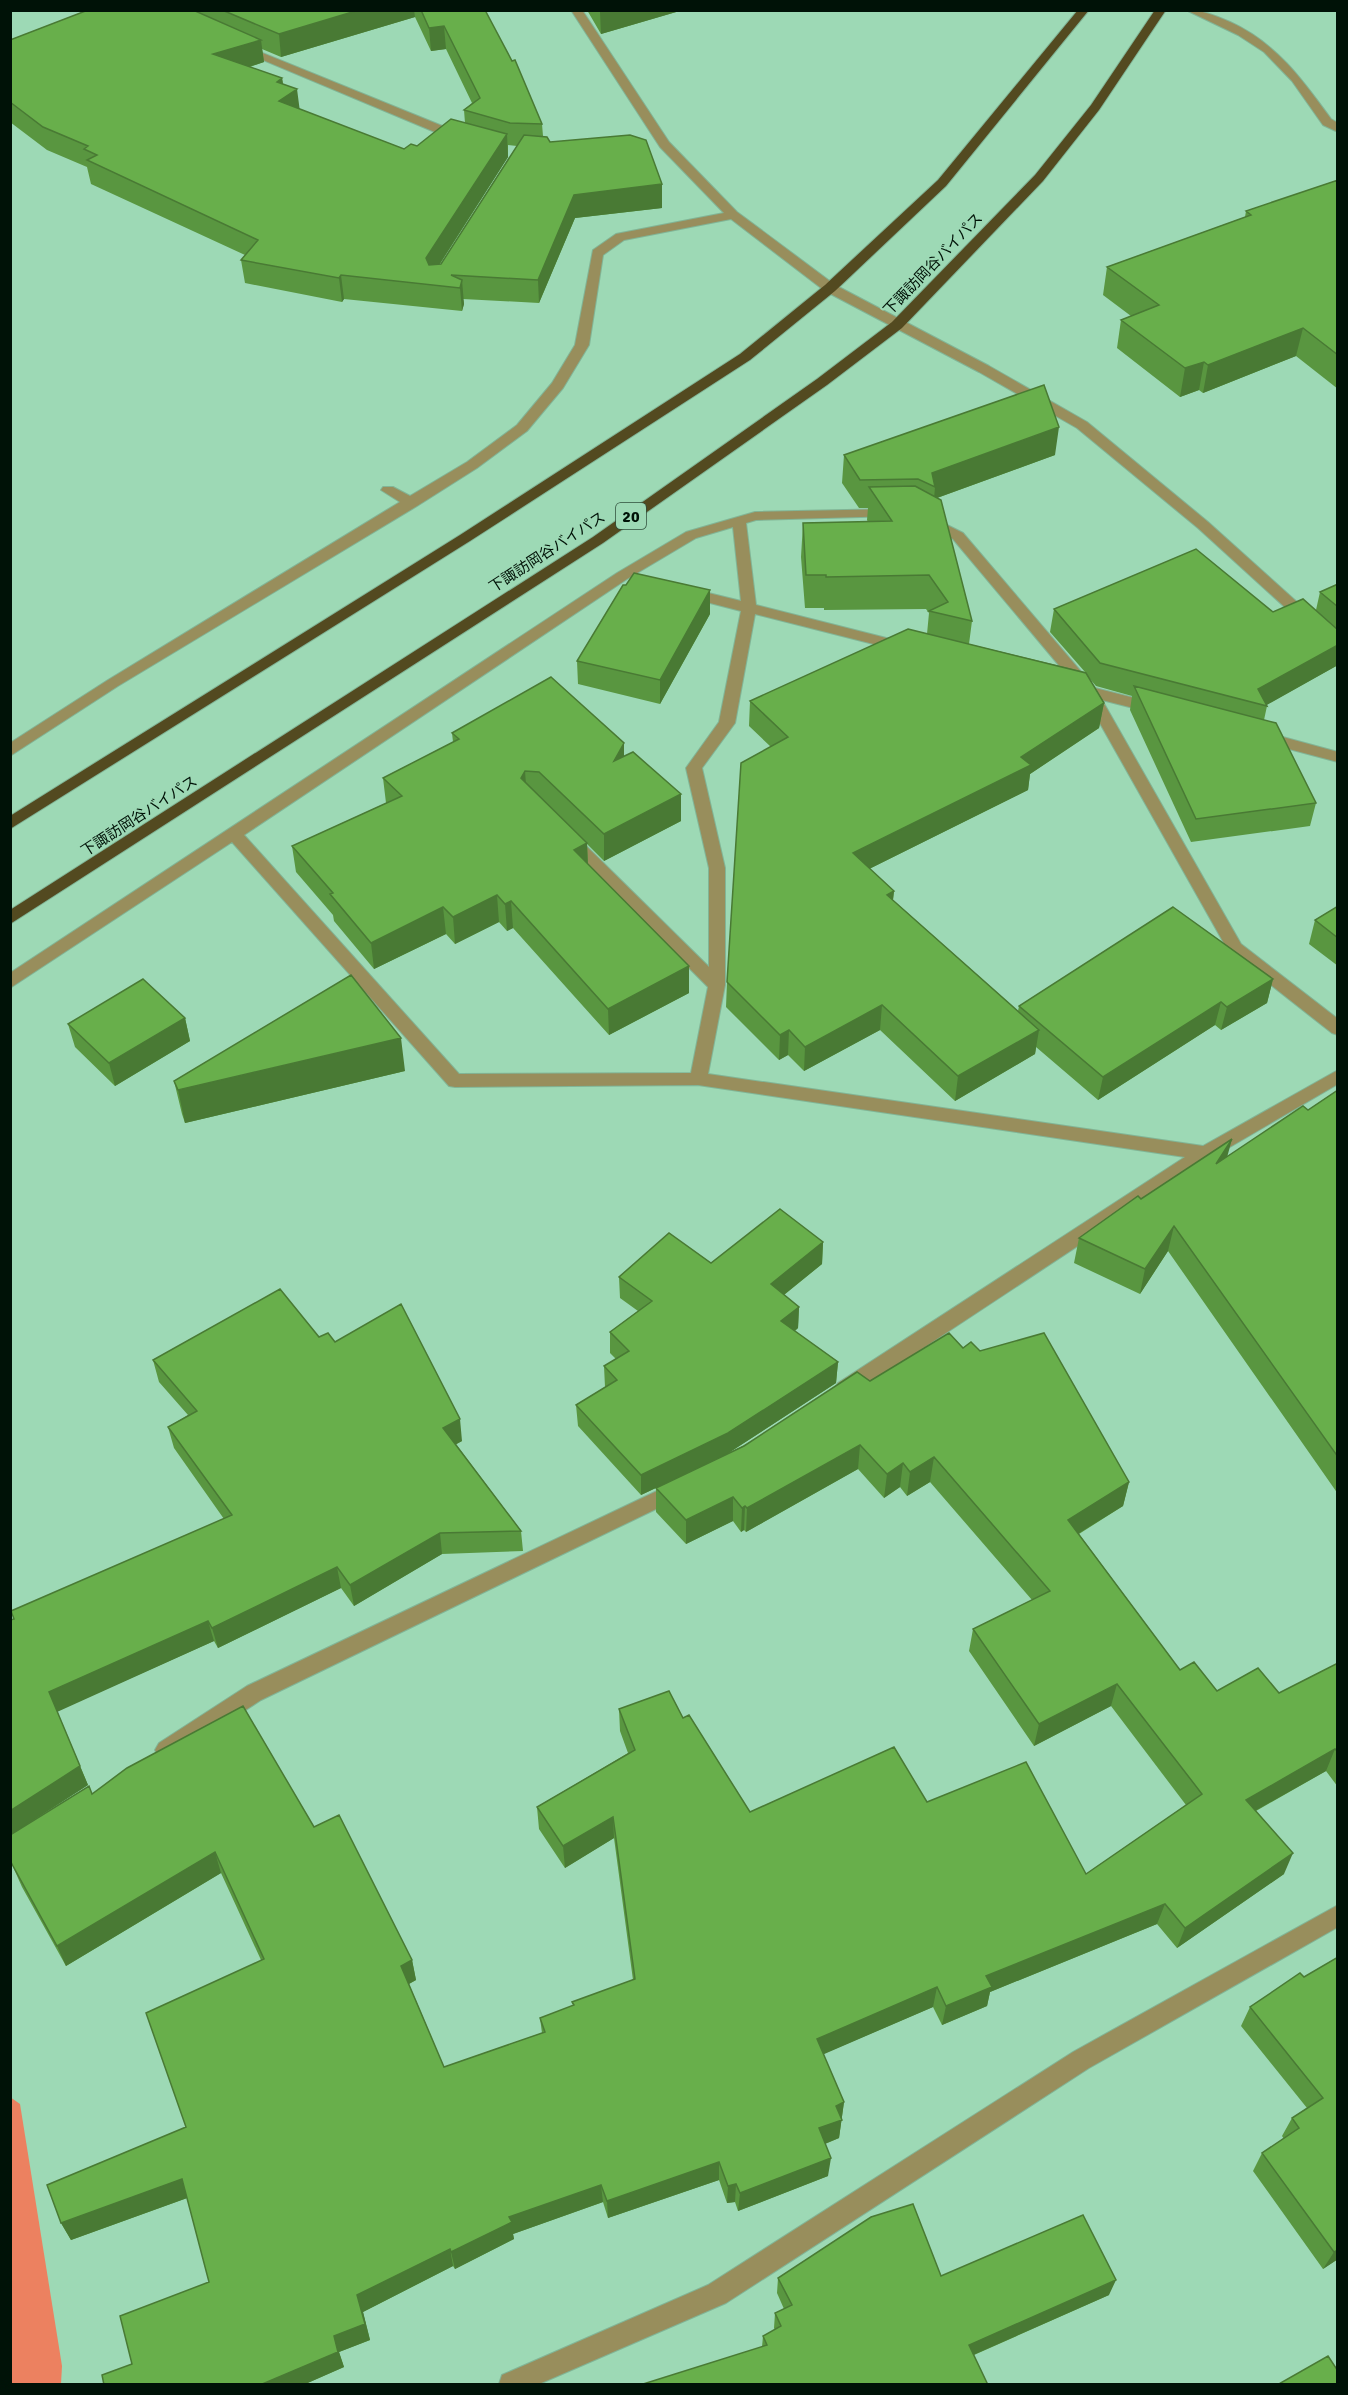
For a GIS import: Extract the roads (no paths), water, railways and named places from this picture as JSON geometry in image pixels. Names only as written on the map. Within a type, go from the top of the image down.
[{"type":"highway","points":[[10,824],[456,544],[745,357],[831,288],[942,183],[1084,10]]},
{"type":"highway","name":"下諏訪岡谷バイパス","points":[[10,918],[598,540],[822,382],[897,325],[1039,178],[1095,107],[1161,10]]},
{"type":"street","points":[[576,10],[659,144],[733,215],[831,288],[897,325],[984,369],[1083,425],[1203,525],[1338,648]]},
{"type":"street","points":[[1191,10],[1258,42],[1282,62],[1327,122],[1338,129]]},
{"type":"street","points":[[230,43],[449,135],[470,141]]},
{"type":"street","points":[[10,751],[113,683],[412,503],[472,465],[522,428],[558,385],[582,345],[597,253],[620,237],[733,215]]},
{"type":"street","points":[[388,490],[412,503]]},
{"type":"street","points":[[10,982],[622,576],[691,535],[755,516],[910,513],[958,536],[1090,692],[1235,948],[1338,1029]]},
{"type":"street","points":[[698,1079],[717,985],[717,868],[694,768],[727,723],[749,608],[739,520]]},
{"type":"street","points":[[622,576],[645,582]]},
{"type":"street","points":[[668,588],[920,650]]},
{"type":"street","points":[[1067,686],[1169,712]]},
{"type":"street","points":[[1248,733],[1338,756]]},
{"type":"street","points":[[558,828],[717,985]]},
{"type":"street","points":[[234,834],[455,1081],[698,1079],[1205,1153]]},
{"type":"street","points":[[825,1402],[1205,1153],[1338,1076]]},
{"type":"street","points":[[145,1763],[254,1693],[692,1482]]},
{"type":"street","points":[[511,2385],[717,2294],[1081,2060],[1338,1915]]}]
